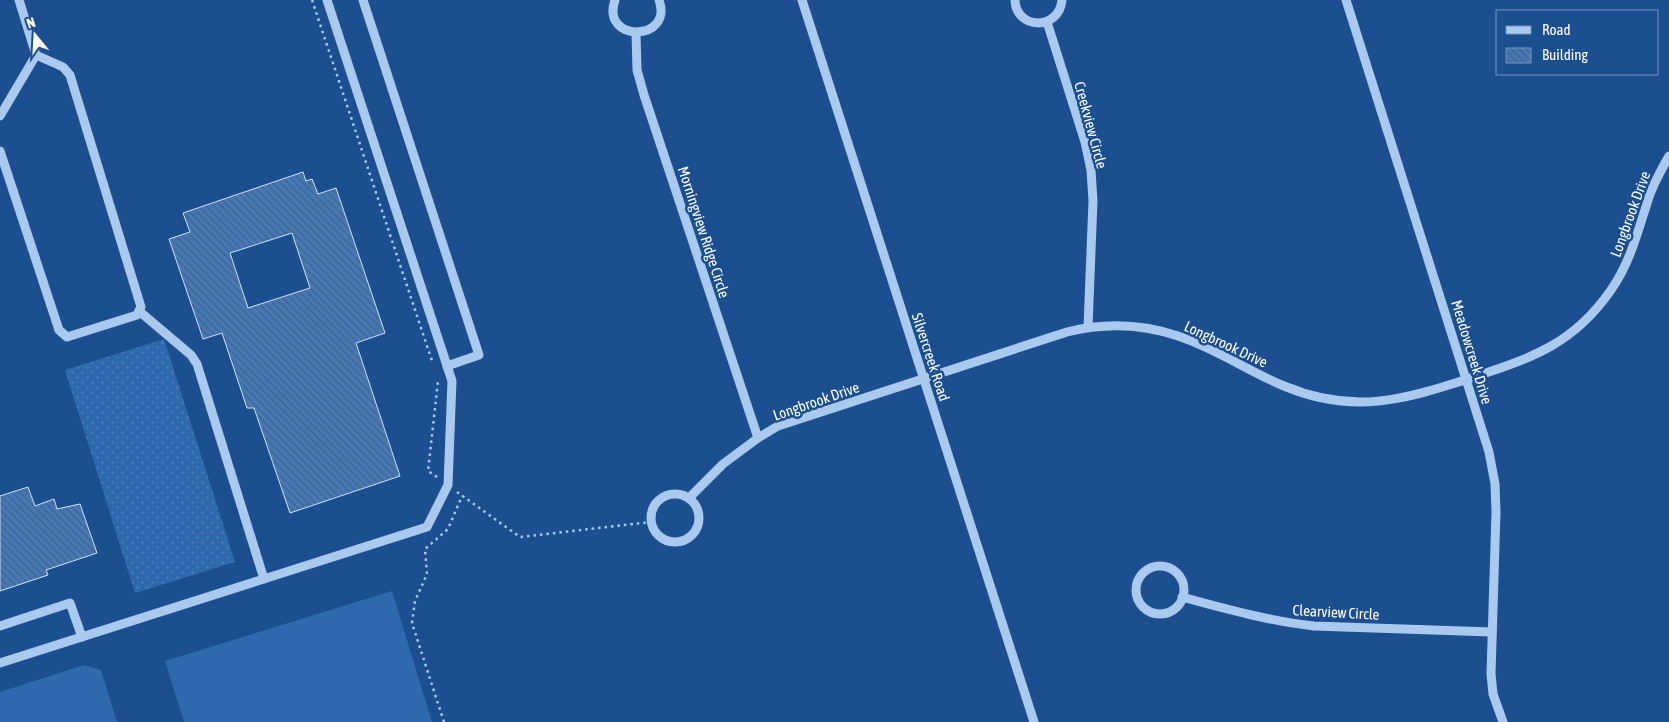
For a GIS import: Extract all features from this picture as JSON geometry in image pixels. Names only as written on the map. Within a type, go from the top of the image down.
[{"type":"street","points":[[0,116],[36,55],[19,0]]},
{"type":"street","points":[[0,663],[427,527],[448,485],[452,381],[327,0]]},
{"type":"street","points":[[363,0],[478,355],[447,366]]},
{"type":"street","points":[[615,0],[613,13],[616,20],[621,27],[636,33],[643,32],[656,24],[661,10],[659,0]]},
{"type":"street","name":"Silvercreek Road","points":[[802,0],[1034,722]]},
{"type":"street","points":[[1015,0],[1018,12],[1024,18],[1039,24],[1047,22],[1058,13],[1062,0]]},
{"type":"street","name":"Meadowcreek Drive","points":[[1346,0],[1489,452],[1496,512],[1492,680],[1493,694],[1503,722]]},
{"type":"street","name":"Creekview Circle","points":[[1047,22],[1085,142],[1091,170],[1094,201],[1088,327]]},
{"type":"street","name":"Morningview Ridge Circle","points":[[636,33],[637,70],[644,95],[758,438]]},
{"type":"street","points":[[0,151],[59,330],[67,337],[137,315],[141,307],[70,75],[63,67],[36,55]]},
{"type":"street","name":"Longbrook Drive","points":[[689,498],[723,464],[778,426],[1067,332],[1088,327],[1122,326],[1149,329],[1179,336],[1204,346],[1283,386],[1309,395],[1336,400],[1391,401],[1417,395],[1523,361],[1562,340],[1597,308],[1612,289],[1624,269],[1635,244],[1648,198],[1669,156]]},
{"type":"street","points":[[139,311],[191,355],[196,364],[264,579]]},
{"type":"street","points":[[666,495],[682,495],[689,498],[698,511],[699,518],[693,533],[688,538],[673,542],[659,536],[651,522],[653,506],[666,495]]},
{"type":"street","points":[[1166,567],[1178,576],[1183,589],[1182,597],[1179,604],[1173,610],[1157,614],[1142,606],[1136,591],[1137,583],[1140,576],[1152,568],[1166,567]]},
{"type":"street","name":"Clearview Circle","points":[[1182,597],[1246,615],[1286,623],[1314,626],[1492,632]]},
{"type":"street","points":[[0,626],[70,603],[82,637]]},
{"type":"path","points":[[444,722],[412,622],[415,601],[427,574],[425,549],[448,529],[462,496]]},
{"type":"shaded area","points":[[164,339],[235,562],[135,593],[65,370]]},
{"type":"shaded area","points":[[392,591],[432,722],[184,722],[165,661]]},
{"type":"shaded area","points":[[84,665],[101,670],[117,722],[0,722],[0,692]]},
{"type":"building","points":[[303,172],[306,181],[312,179],[318,194],[336,188],[385,333],[356,343],[400,476],[290,513],[254,408],[247,408],[222,333],[203,339],[169,239],[190,232],[183,213]],"holes":[[[292,233],[310,288],[248,308],[230,253]]]},
{"type":"building","points":[[28,487],[35,506],[54,499],[57,509],[80,504],[97,553],[46,570],[48,575],[0,591],[0,496]]}]
